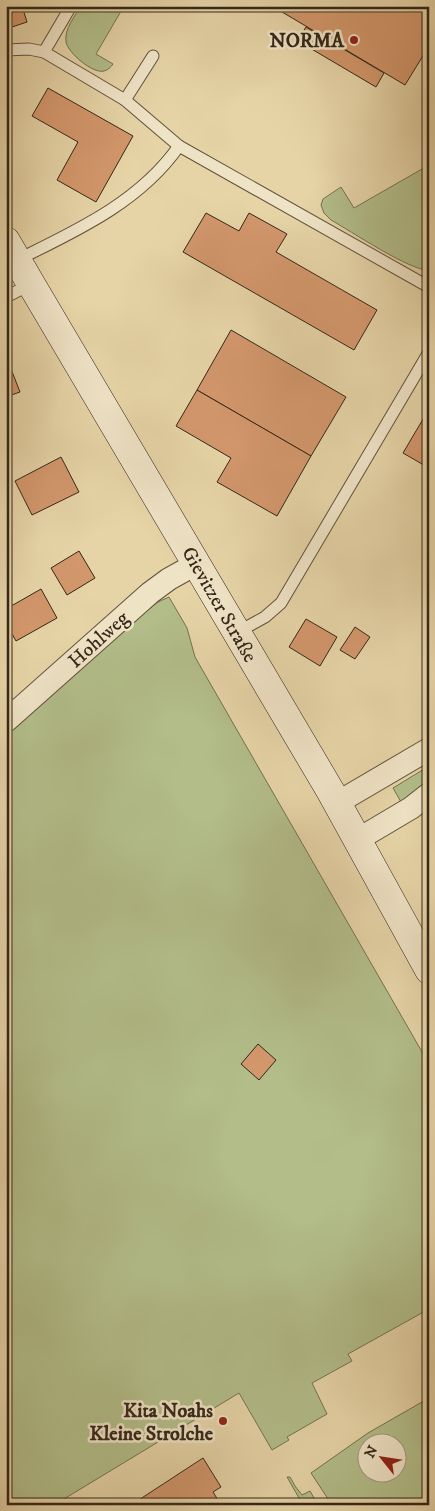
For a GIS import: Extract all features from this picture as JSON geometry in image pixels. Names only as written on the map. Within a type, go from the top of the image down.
[{"type":"main road","name":"Gievitzer Straße","points":[[11,250],[337,803],[429,970]]},
{"type":"street","name":"Hohlweg","points":[[6,721],[150,593],[196,564]]},
{"type":"street","points":[[337,803],[429,749]]},
{"type":"street","points":[[357,840],[411,808],[429,794]]},
{"type":"lane","points":[[44,52],[71,6]]},
{"type":"lane","points":[[6,50],[29,49],[44,52],[125,100],[179,146],[429,287]]},
{"type":"lane","points":[[125,100],[153,56]]},
{"type":"lane","points":[[11,250],[58,240],[111,210],[141,188],[167,164],[179,146]]},
{"type":"lane","points":[[6,297],[31,284]]},
{"type":"lane","points":[[236,633],[265,616],[281,603],[429,352]]},
{"type":"green space","points":[[81,6],[124,6],[96,54],[113,64],[105,71],[99,71],[82,62],[71,52],[66,42],[68,28]]},
{"type":"green space","points":[[429,165],[429,270],[421,269],[395,258],[331,220],[324,213],[321,205],[323,199],[341,187],[354,208]]},
{"type":"green space","points":[[169,597],[187,628],[195,657],[429,1064],[429,1309],[348,1354],[352,1361],[312,1383],[327,1414],[287,1437],[289,1440],[272,1450],[239,1393],[54,1505],[6,1505],[6,735],[145,612],[158,602]]},
{"type":"green space","points":[[429,766],[429,779],[412,795],[401,802],[393,788]]},
{"type":"green space","points":[[429,1398],[429,1505],[332,1505],[311,1473],[358,1440],[358,1484],[408,1484],[408,1434],[367,1434]]},
{"type":"green space","points":[[287,1477],[290,1477],[302,1495],[310,1491],[318,1505],[303,1505]]},
{"type":"building","points":[[6,6],[22,6],[27,22],[6,29]]},
{"type":"building","points":[[272,6],[429,6],[429,46],[405,85]]},
{"type":"building","points":[[306,27],[384,73],[376,87],[298,41]]},
{"type":"building","points":[[48,88],[133,136],[96,202],[57,180],[78,142],[32,116]]},
{"type":"building","points":[[206,213],[239,231],[249,213],[287,234],[276,252],[377,310],[354,350],[183,252]]},
{"type":"building","points":[[231,330],[346,397],[311,456],[197,390]]},
{"type":"building","points":[[6,356],[20,392],[6,397]]},
{"type":"building","points":[[197,390],[311,456],[277,516],[217,482],[231,458],[176,426]]},
{"type":"building","points":[[429,409],[429,468],[403,453]]},
{"type":"building","points":[[61,457],[79,492],[32,515],[15,481]]},
{"type":"building","points":[[79,551],[95,578],[67,595],[51,568]]},
{"type":"building","points":[[41,589],[57,618],[16,641],[6,623],[6,609]]},
{"type":"building","points":[[306,619],[337,637],[320,666],[289,647]]},
{"type":"building","points":[[355,627],[370,637],[355,659],[340,650]]},
{"type":"building","points":[[258,1044],[276,1060],[259,1080],[241,1064]]},
{"type":"building","points":[[203,1458],[221,1487],[213,1492],[221,1505],[131,1505]]},
{"type":"place","name":"NORMA","points":[[354,40]]},
{"type":"place","name":"Kita Noahs Kleine Strolche","points":[[223,1421]]}]
